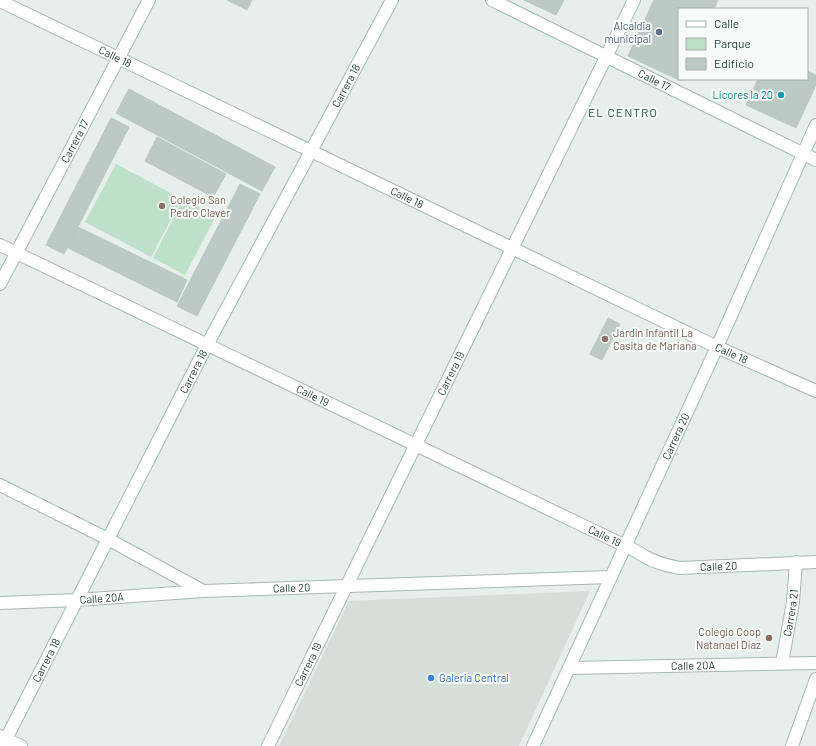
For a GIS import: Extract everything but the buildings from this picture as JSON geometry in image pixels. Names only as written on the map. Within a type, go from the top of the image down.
[{"type":"street","name":"Carrera 17","points":[[0,284],[149,0]]},
{"type":"street","name":"Carrera 18","points":[[2,740],[77,600],[310,150],[392,0]]},
{"type":"street","name":"Calle 17","points":[[492,0],[816,160]]},
{"type":"street","name":"Carrera 19","points":[[268,746],[344,588],[416,446],[511,247],[608,57],[634,0]]},
{"type":"street","name":"Calle 18","points":[[0,1],[718,347],[816,391]]},
{"type":"street","name":"Carrera 20","points":[[533,746],[570,668],[610,577],[718,347],[816,125]]},
{"type":"street","name":"Calle 19","points":[[0,245],[625,547]]},
{"type":"street","name":"Calle 20","points":[[0,485],[108,539],[203,591],[344,588],[610,577]]},
{"type":"street","name":"Calle 20","points":[[625,547],[664,566],[680,568],[816,562]]},
{"type":"street","name":"Carrera 21","points":[[782,663],[793,602],[796,562]]},
{"type":"street","name":"Calle 20A","points":[[0,603],[77,600],[203,591]]},
{"type":"street","name":"Calle 20A","points":[[570,668],[816,663]]},
{"type":"street","points":[[792,746],[816,679]]},
{"type":"street","points":[[2,740],[21,746]]},
{"type":"shaded area","name":"Galeria Central","points":[[590,591],[519,746],[279,746],[349,601]]},
{"type":"green space","points":[[116,164],[182,199],[151,257],[85,222]]},
{"type":"green space","points":[[183,199],[216,216],[185,275],[153,258]]},
{"type":"place","name":"Alcaldia municipal","points":[[659,32]]},
{"type":"place","name":"Licores la 20","points":[[781,95]]},
{"type":"place","name":"Colegio San Pedro Claver","points":[[162,206]]},
{"type":"place","name":"Jardín Infantil La Casita de Mariana","points":[[605,339]]},
{"type":"place","name":"Colegio Coop Natanael Diaz","points":[[769,638]]},
{"type":"place","name":"Galeria Central","points":[[431,678]]},
{"type":"district","name":"EL CENTRO","points":[[623,113]]}]
